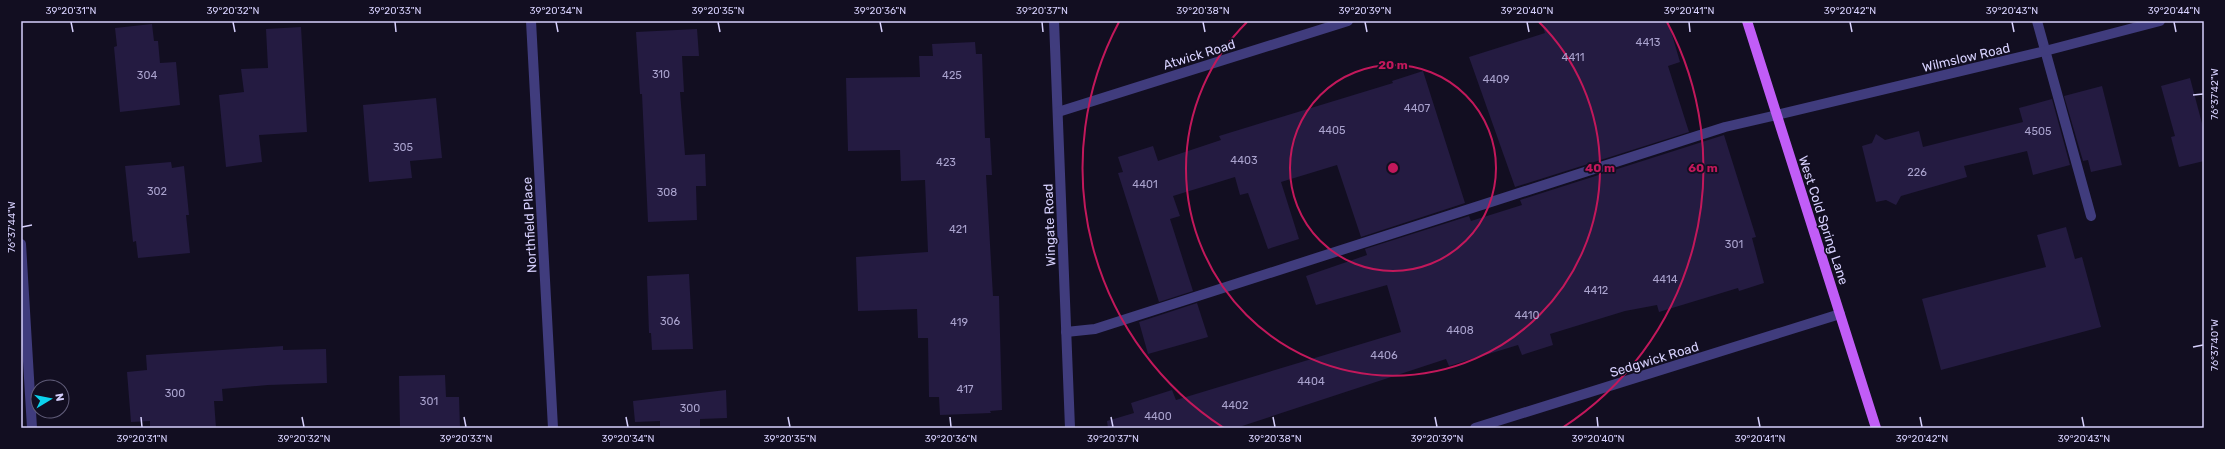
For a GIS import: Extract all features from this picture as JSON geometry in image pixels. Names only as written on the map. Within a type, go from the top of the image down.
[{"type":"main road","name":"West Cold Spring Lane","points":[[1747,21],[1876,428]]},
{"type":"street","name":"Northfield Place","points":[[531,21],[553,428]]},
{"type":"street","name":"Wingate Road","points":[[1054,21],[1070,428]]},
{"type":"street","name":"Atwick Road","points":[[1058,112],[1348,21]]},
{"type":"street","points":[[2037,21],[2091,216]]},
{"type":"street","name":"Wilmslow Road","points":[[1066,332],[1095,328],[1725,127],[2045,51],[2160,21]]},
{"type":"street","points":[[21,244],[32,428]]},
{"type":"street","name":"Sedgwick Road","points":[[1475,428],[1840,314]]},
{"type":"building","points":[[1541,21],[1668,21],[1680,62],[1668,66],[1689,132],[1515,187],[1469,57],[1545,33]]},
{"type":"building","points":[[152,24],[154,41],[158,41],[160,63],[176,62],[180,105],[120,112],[114,47],[117,46],[115,28]]},
{"type":"building","points":[[301,27],[307,132],[259,135],[262,162],[226,167],[219,95],[244,92],[241,69],[268,68],[266,29]]},
{"type":"building","points":[[697,29],[699,56],[682,56],[684,92],[680,92],[685,155],[705,154],[706,186],[696,186],[697,220],[648,222],[642,94],[640,94],[636,32]]},
{"type":"building","points":[[975,42],[976,54],[982,54],[985,138],[990,138],[992,175],[986,175],[993,296],[999,296],[1002,410],[990,411],[991,413],[940,415],[939,397],[929,397],[928,338],[918,338],[917,309],[858,311],[856,257],[928,252],[925,180],[901,181],[900,150],[848,151],[846,78],[920,77],[919,56],[933,56],[932,44]]},
{"type":"building","points":[[1423,71],[1465,203],[1361,237],[1337,165],[1281,182],[1299,239],[1268,249],[1248,193],[1240,195],[1235,177],[1173,196],[1180,216],[1170,219],[1193,291],[1159,302],[1118,173],[1123,172],[1118,157],[1153,146],[1158,161],[1221,140],[1219,136],[1393,83],[1392,81]]},
{"type":"building","points":[[2190,78],[2204,131],[2204,161],[2179,167],[2171,137],[2175,136],[2161,86]]},
{"type":"building","points":[[2102,86],[2122,165],[2091,172],[2088,160],[2083,161],[2064,96]]},
{"type":"building","points":[[436,98],[442,158],[410,161],[412,178],[369,182],[363,105]]},
{"type":"building","points":[[2052,99],[2070,165],[2033,175],[2027,151],[1964,166],[1967,177],[1901,196],[1896,205],[1886,200],[1876,202],[1862,146],[1872,143],[1876,134],[1885,140],[1919,131],[1923,147],[2023,122],[2019,108]]},
{"type":"building","points":[[1724,135],[1756,237],[1752,238],[1764,283],[1739,291],[1738,288],[1659,312],[1657,305],[1625,311],[1550,334],[1553,345],[1522,355],[1518,345],[1449,366],[1446,359],[1236,428],[1108,428],[1107,421],[1134,413],[1131,403],[1172,390],[1176,400],[1401,332],[1387,285],[1316,305],[1306,276],[1367,255],[1365,249],[1469,216],[1471,221],[1522,205],[1520,200]]},
{"type":"building","points":[[171,162],[172,168],[184,166],[189,215],[186,215],[190,253],[138,258],[136,241],[133,242],[125,166]]},
{"type":"building","points":[[2066,227],[2075,259],[2082,257],[2101,327],[1941,370],[1922,299],[2046,267],[2037,235]]},
{"type":"building","points":[[689,274],[693,349],[652,350],[651,333],[649,333],[647,276]]},
{"type":"building","points":[[1197,303],[1208,337],[1148,354],[1139,322]]},
{"type":"building","points":[[283,346],[283,350],[326,349],[327,383],[268,385],[222,389],[223,401],[214,401],[216,428],[150,428],[150,421],[131,422],[127,372],[147,370],[146,355]]},
{"type":"building","points":[[445,375],[446,397],[459,397],[460,428],[400,428],[399,376]]},
{"type":"building","points":[[726,390],[727,418],[700,419],[700,428],[660,428],[660,421],[635,422],[633,401]]}]
